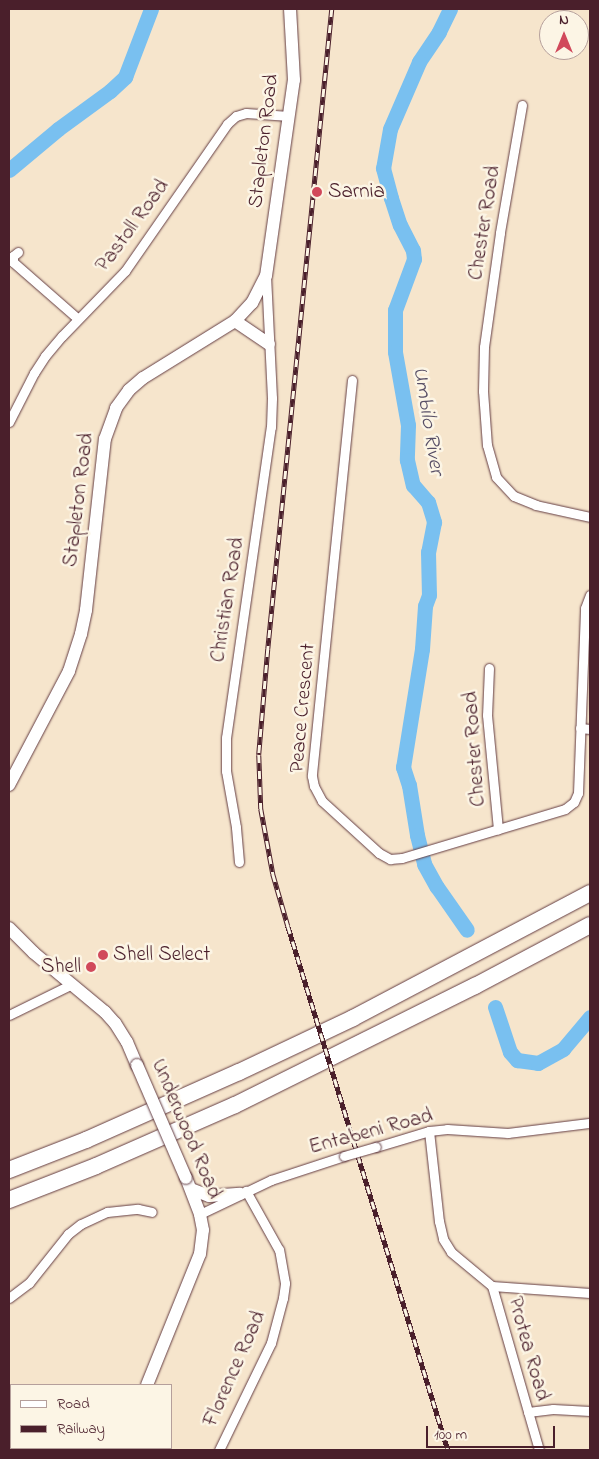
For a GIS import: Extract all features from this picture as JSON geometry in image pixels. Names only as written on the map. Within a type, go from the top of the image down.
[{"type":"highway","points":[[9,1170],[86,1140],[239,1072],[353,1018],[590,893]]},
{"type":"highway","points":[[9,1200],[96,1166],[235,1105],[475,986],[590,925]]},
{"type":"main road","name":"Stapleton Road","points":[[9,785],[69,671],[81,634],[86,610],[105,439],[110,420],[121,400],[142,378],[235,321],[252,303],[266,276],[294,80],[290,9]]},
{"type":"main road","points":[[235,321],[269,344]]},
{"type":"main road","name":"Underwood Road","points":[[10,929],[115,1023],[137,1065],[189,1184],[200,1214],[203,1230],[200,1254],[147,1384]]},
{"type":"main road","points":[[189,1184],[209,1196],[243,1193]]},
{"type":"street","name":"Chester Road","points":[[522,105],[500,234],[484,347],[483,391],[487,445],[496,477],[504,487],[522,500],[590,517]]},
{"type":"street","name":"Pastoll Road","points":[[9,422],[34,373],[62,336],[135,259],[227,124],[236,116],[246,114],[288,116]]},
{"type":"street","points":[[18,252],[14,256],[13,262],[78,320]]},
{"type":"street","name":"Christian Road","points":[[239,862],[236,827],[226,771],[226,738],[269,448],[272,398],[266,276]]},
{"type":"street","name":"Peace Crescent","points":[[352,380],[312,776],[314,786],[322,801],[383,856],[390,859],[402,858],[565,809],[574,802],[578,793],[580,728]]},
{"type":"street","points":[[590,595],[585,608],[580,728],[590,728]]},
{"type":"street","name":"Chester Road","points":[[489,668],[487,715],[498,829]]},
{"type":"street","points":[[9,1015],[72,984]]},
{"type":"street","name":"Entabeni Road","points":[[200,1214],[289,1173],[429,1131],[447,1129],[508,1134],[590,1124]]},
{"type":"street","points":[[429,1131],[439,1221],[444,1239],[451,1252],[492,1286],[590,1293]]},
{"type":"street","name":"Florence Road","points":[[218,1450],[271,1343],[283,1298],[284,1273],[279,1250],[243,1193]]},
{"type":"street","points":[[9,1298],[29,1283],[68,1234],[81,1224],[107,1212],[138,1209],[152,1212]]},
{"type":"street","name":"Protea Road","points":[[492,1286],[538,1450]]},
{"type":"street","points":[[528,1412],[553,1409],[590,1411]]},
{"type":"waterway","name":"Umbilo River","points":[[9,170],[58,129],[110,91],[125,77],[151,9]]},
{"type":"waterway","name":"Umbilo River","points":[[450,9],[439,32],[419,62],[390,129],[383,168],[400,225],[413,250],[414,259],[395,310],[395,352],[408,425],[407,460],[413,485],[428,502],[434,522],[428,552],[429,595],[425,606],[422,649],[403,767],[409,785],[424,864],[437,887],[467,930]]},
{"type":"waterway","name":"Umbilo River","points":[[495,1007],[510,1052],[517,1060],[538,1063],[563,1049],[590,1017]]},
{"type":"railway","points":[[332,9],[268,649],[259,755],[261,809],[273,874],[288,926],[448,1450]]},
{"type":"place","name":"Sarnia","points":[[317,192]]},
{"type":"place","name":"Shell Select","points":[[103,955]]},
{"type":"place","name":"Shell","points":[[91,967]]}]
